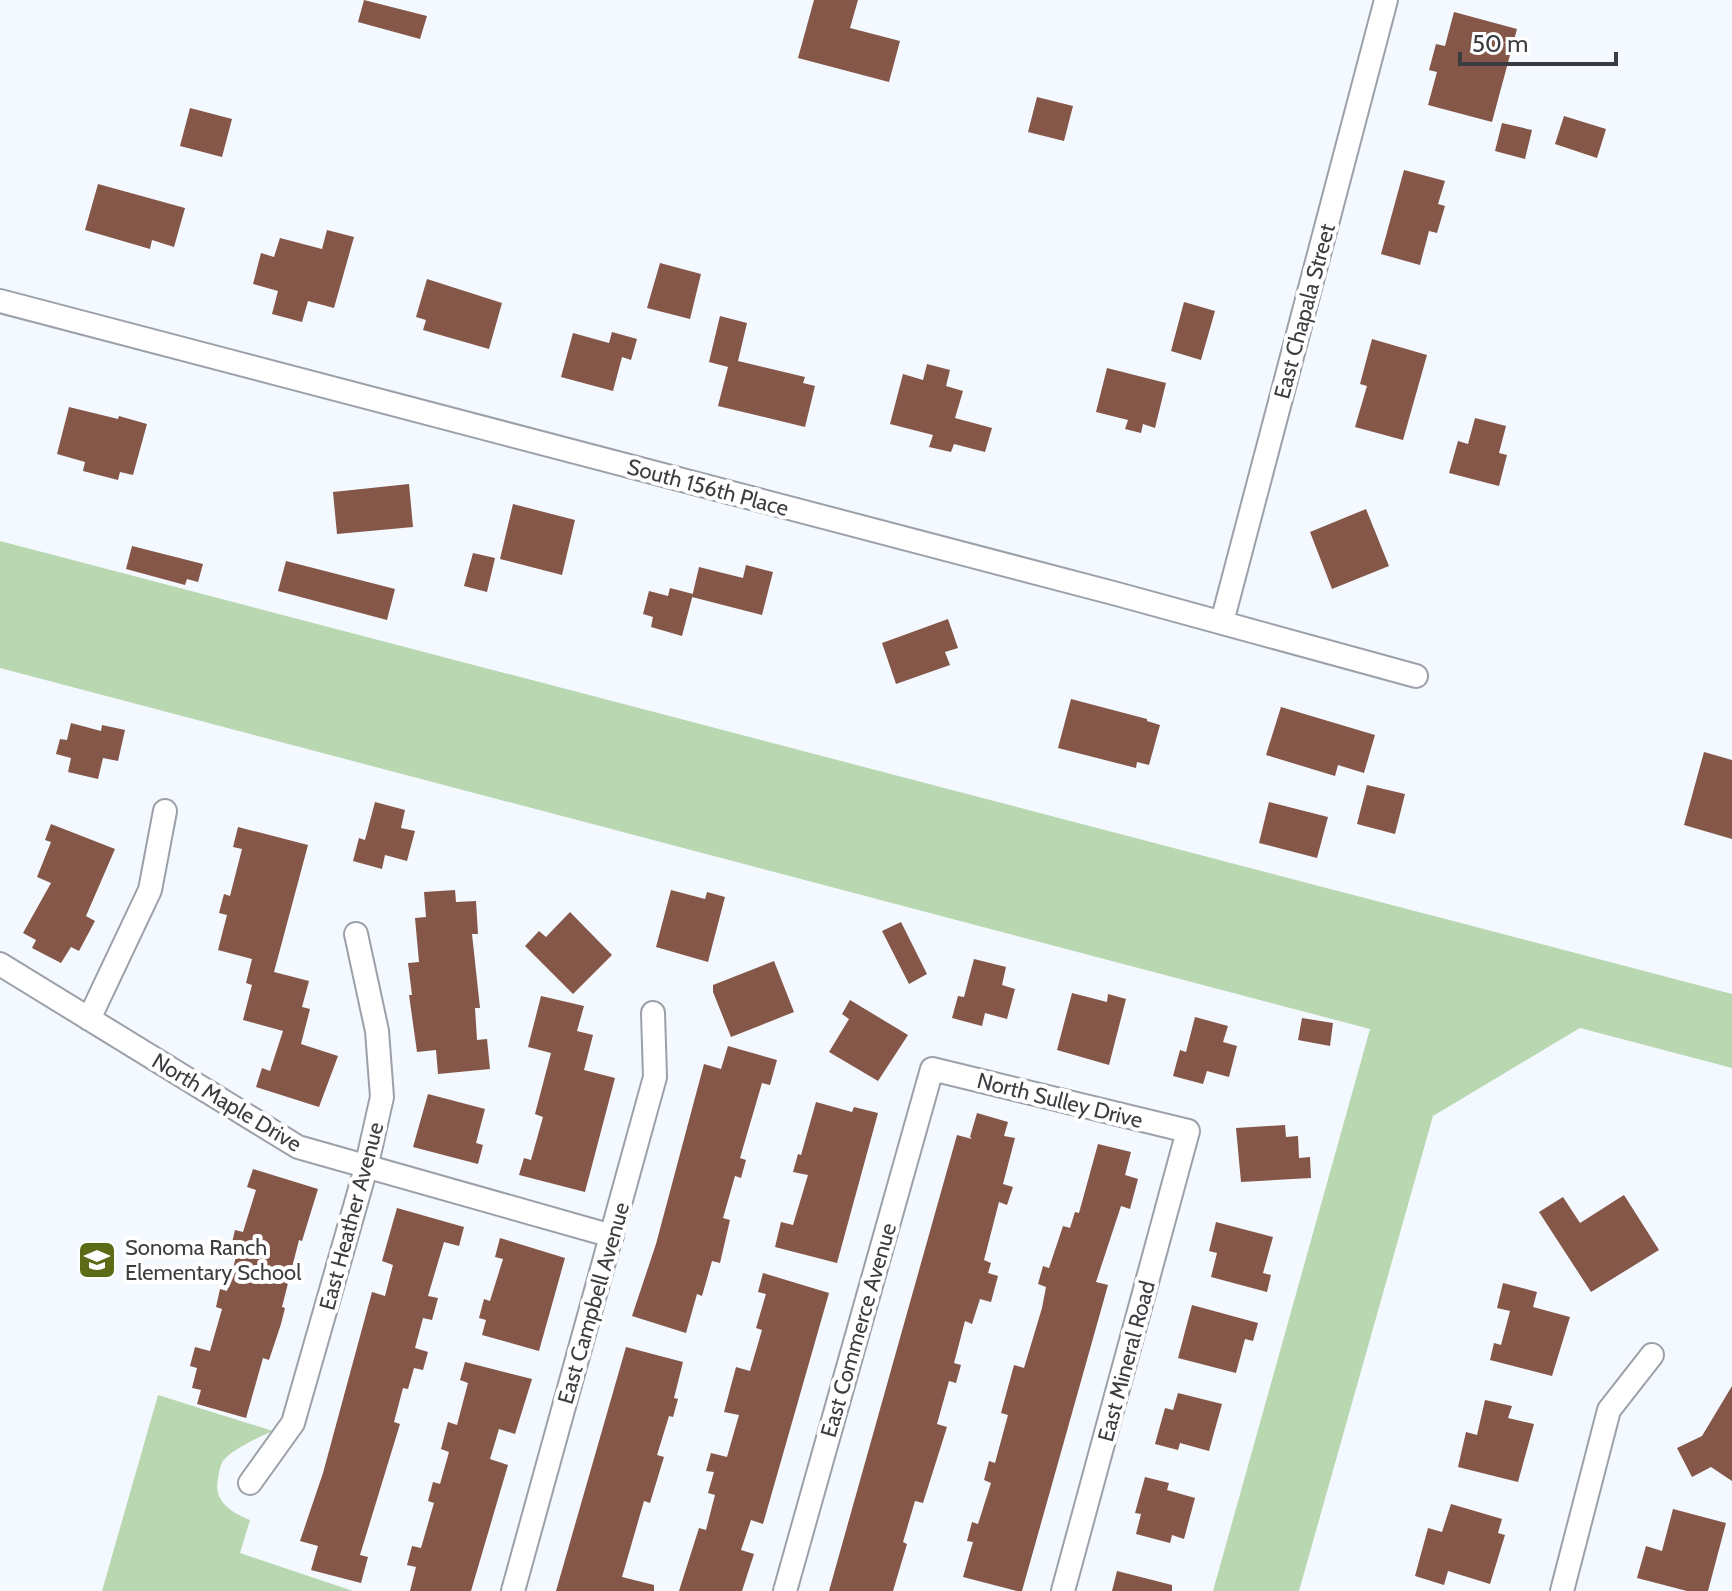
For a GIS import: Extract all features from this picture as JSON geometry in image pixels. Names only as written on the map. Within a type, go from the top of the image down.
[{"type":"street","name":"East Chapala Street","points":[[1222,622],[1386,0]]},
{"type":"street","name":"South 156th Place","points":[[0,301],[1222,622],[1416,676]]},
{"type":"street","points":[[89,1019],[150,890],[165,811]]},
{"type":"street","name":"East Heather Avenue","points":[[250,1483],[293,1423],[366,1168],[382,1097],[377,1031],[356,934]]},
{"type":"street","name":"North Maple Drive","points":[[0,964],[298,1147],[612,1236]]},
{"type":"street","name":"East Campbell Avenue","points":[[513,1591],[655,1077],[653,1013]]},
{"type":"street","name":"North Sulley Drive","points":[[932,1069],[1188,1131]]},
{"type":"street","name":"East Commerce Avenue","points":[[785,1591],[932,1069]]},
{"type":"street","name":"East Mineral Road","points":[[1063,1591],[1188,1131]]},
{"type":"street","points":[[1562,1591],[1609,1410],[1652,1355]]},
{"type":"green space","points":[[0,541],[1732,994],[1732,1068],[1580,1028],[1433,1116],[1299,1591],[1213,1591],[1370,1029],[0,668]]},
{"type":"green space","points":[[158,1395],[273,1431],[232,1452],[220,1467],[217,1487],[221,1500],[231,1510],[250,1520],[240,1553],[353,1591],[102,1591]]},
{"type":"building","points":[[364,0],[427,16],[420,39],[358,22]]},
{"type":"building","points":[[814,0],[858,0],[850,28],[900,41],[889,82],[798,58]]},
{"type":"building","points":[[1454,12],[1517,29],[1492,122],[1428,105],[1437,72],[1429,70],[1436,44],[1445,46]]},
{"type":"building","points":[[1037,97],[1073,106],[1064,141],[1028,132]]},
{"type":"building","points":[[190,108],[232,119],[222,157],[180,146]]},
{"type":"building","points":[[1564,116],[1606,129],[1597,158],[1555,144]]},
{"type":"building","points":[[1502,123],[1532,130],[1525,159],[1495,151]]},
{"type":"building","points":[[1404,170],[1445,181],[1438,204],[1445,206],[1437,233],[1429,231],[1420,265],[1381,254]]},
{"type":"building","points":[[98,184],[185,208],[174,247],[152,240],[150,249],[85,230]]},
{"type":"building","points":[[327,230],[354,237],[334,308],[308,301],[302,322],[272,314],[278,291],[253,284],[261,253],[274,257],[280,238],[322,249]]},
{"type":"building","points":[[660,263],[701,274],[690,319],[647,308]]},
{"type":"building","points":[[427,279],[502,303],[489,349],[423,330],[426,320],[416,317]]},
{"type":"building","points":[[1184,302],[1215,311],[1201,360],[1171,351]]},
{"type":"building","points":[[720,316],[747,323],[738,361],[805,377],[803,383],[815,386],[805,427],[718,406],[728,367],[709,362]]},
{"type":"building","points":[[612,332],[637,339],[631,360],[622,357],[613,391],[561,377],[573,333],[609,343]]},
{"type":"building","points":[[1372,339],[1427,355],[1403,440],[1355,427],[1367,386],[1360,384]]},
{"type":"building","points":[[927,364],[950,370],[946,386],[963,391],[955,418],[992,428],[985,452],[954,444],[951,452],[929,447],[933,435],[890,424],[903,374],[923,380]]},
{"type":"building","points":[[1107,368],[1166,383],[1155,428],[1143,424],[1141,433],[1125,429],[1128,420],[1096,412]]},
{"type":"building","points":[[69,407],[147,424],[133,475],[120,472],[118,480],[83,471],[85,462],[57,454]]},
{"type":"building","points":[[1475,418],[1506,426],[1499,453],[1507,455],[1499,486],[1449,473],[1458,441],[1468,444]]},
{"type":"building","points":[[409,484],[413,527],[337,534],[333,492]]},
{"type":"building","points":[[513,504],[575,520],[562,575],[500,559]]},
{"type":"building","points":[[1366,509],[1389,566],[1332,589],[1310,532]]},
{"type":"building","points":[[132,546],[203,564],[198,582],[187,579],[185,585],[126,569]]},
{"type":"building","points":[[473,553],[495,558],[487,592],[464,586]]},
{"type":"building","points":[[286,561],[395,589],[387,620],[278,591]]},
{"type":"building","points":[[746,565],[773,572],[762,615],[692,597],[699,567],[743,578]]},
{"type":"building","points":[[670,588],[693,594],[682,636],[651,627],[653,617],[643,614],[649,591],[668,596]]},
{"type":"building","points":[[948,619],[958,648],[945,652],[950,665],[896,684],[882,643]]},
{"type":"building","points":[[1071,699],[1160,725],[1149,765],[1137,762],[1136,768],[1058,748]]},
{"type":"building","points":[[1281,707],[1375,735],[1364,773],[1338,765],[1335,776],[1266,755]]},
{"type":"building","points":[[71,723],[101,731],[102,725],[125,730],[118,761],[103,758],[98,779],[68,772],[71,758],[56,754],[60,739],[67,740]]},
{"type":"building","points":[[1704,752],[1732,760],[1732,839],[1684,825]]},
{"type":"building","points":[[1367,785],[1405,794],[1395,834],[1357,824]]},
{"type":"building","points":[[375,802],[405,810],[401,828],[415,831],[407,861],[385,855],[382,869],[353,861],[359,838],[365,840]]},
{"type":"building","points":[[1269,802],[1328,817],[1317,858],[1259,843]]},
{"type":"building","points":[[51,824],[115,849],[86,916],[95,921],[79,951],[71,947],[61,963],[32,948],[36,940],[23,933],[51,883],[37,877],[51,842],[45,840]]},
{"type":"building","points":[[238,827],[308,845],[274,972],[309,981],[302,1007],[310,1009],[301,1044],[338,1056],[319,1107],[256,1087],[262,1068],[270,1071],[283,1031],[243,1020],[252,985],[246,983],[252,959],[218,950],[227,915],[219,913],[224,894],[230,896],[242,849],[233,847]]},
{"type":"building","points":[[455,890],[456,902],[476,901],[478,934],[472,934],[480,1008],[475,1008],[477,1040],[487,1039],[490,1069],[438,1074],[436,1050],[417,1052],[408,963],[419,962],[415,918],[426,917],[424,892]]},
{"type":"building","points":[[671,890],[705,899],[707,892],[725,897],[708,962],[656,947]]},
{"type":"building","points":[[570,912],[612,955],[573,994],[525,946],[539,931],[546,937]]},
{"type":"building","points":[[901,922],[927,974],[909,984],[882,931]]},
{"type":"building","points":[[974,959],[1006,967],[1002,985],[1015,989],[1007,1019],[985,1013],[982,1026],[952,1018],[958,996],[964,997]]},
{"type":"building","points":[[774,961],[794,1012],[731,1037],[713,985]]},
{"type":"building","points":[[1072,993],[1107,1002],[1108,994],[1126,999],[1109,1065],[1057,1050]]},
{"type":"building","points":[[541,996],[584,1006],[577,1031],[593,1035],[584,1070],[615,1078],[585,1192],[519,1175],[524,1158],[531,1160],[543,1117],[535,1114],[551,1053],[528,1047]]},
{"type":"building","points":[[850,1000],[908,1035],[878,1081],[829,1052],[849,1019],[842,1014]]},
{"type":"building","points":[[1195,1017],[1228,1026],[1223,1042],[1237,1046],[1229,1077],[1207,1071],[1203,1084],[1173,1076],[1180,1050],[1186,1052]]},
{"type":"building","points":[[1302,1018],[1333,1023],[1330,1046],[1298,1040]]},
{"type":"building","points":[[728,1046],[777,1060],[770,1085],[762,1083],[740,1158],[746,1160],[741,1178],[735,1176],[723,1218],[730,1220],[720,1263],[712,1261],[702,1296],[697,1294],[686,1333],[632,1316],[656,1244],[704,1064],[721,1069]]},
{"type":"building","points":[[428,1094],[485,1109],[476,1143],[483,1145],[478,1164],[413,1147]]},
{"type":"building","points":[[816,1102],[852,1112],[854,1107],[878,1113],[837,1263],[775,1247],[781,1222],[793,1225],[808,1175],[793,1172]]},
{"type":"building","points":[[977,1113],[1008,1122],[1004,1136],[1015,1138],[1003,1184],[1013,1187],[1007,1205],[999,1202],[984,1260],[991,1263],[988,1273],[998,1276],[991,1302],[980,1299],[972,1324],[965,1321],[954,1363],[961,1365],[956,1383],[949,1381],[937,1424],[947,1427],[923,1503],[915,1501],[903,1542],[907,1544],[893,1591],[829,1591],[957,1135],[972,1139]]},
{"type":"building","points":[[1285,1125],[1286,1137],[1298,1136],[1299,1158],[1310,1157],[1311,1178],[1241,1182],[1236,1128]]},
{"type":"building","points":[[1098,1144],[1131,1152],[1125,1175],[1138,1179],[1130,1209],[1121,1206],[1096,1282],[1108,1285],[1022,1591],[1017,1591],[963,1577],[973,1542],[967,1541],[972,1522],[978,1524],[991,1483],[984,1480],[989,1461],[995,1463],[1008,1415],[1001,1413],[1014,1365],[1024,1368],[1042,1308],[1046,1287],[1038,1284],[1043,1266],[1049,1268],[1063,1226],[1070,1228],[1075,1212],[1079,1213]]},
{"type":"building","points":[[253,1169],[318,1189],[302,1241],[299,1240],[282,1307],[285,1308],[281,1324],[269,1360],[263,1358],[246,1418],[197,1404],[201,1390],[192,1388],[197,1368],[190,1366],[195,1347],[210,1351],[222,1309],[216,1307],[220,1289],[227,1291],[238,1249],[231,1247],[235,1230],[243,1232],[256,1190],[247,1187]]},
{"type":"building","points":[[1624,1195],[1659,1250],[1591,1292],[1539,1212],[1563,1197],[1580,1223]]},
{"type":"building","points":[[397,1208],[464,1227],[459,1246],[444,1242],[428,1296],[438,1298],[432,1320],[423,1318],[415,1348],[428,1352],[423,1370],[414,1368],[408,1389],[403,1388],[394,1422],[400,1424],[360,1555],[368,1557],[361,1583],[311,1570],[318,1546],[300,1541],[323,1473],[372,1292],[385,1296],[393,1265],[382,1261]]},
{"type":"building","points":[[1216,1222],[1273,1237],[1263,1273],[1271,1275],[1267,1292],[1211,1277],[1217,1253],[1209,1251]]},
{"type":"building","points":[[500,1238],[565,1258],[539,1351],[482,1335],[486,1320],[479,1318],[484,1299],[490,1301],[503,1259],[495,1257]]},
{"type":"building","points":[[763,1273],[829,1293],[763,1524],[751,1520],[741,1550],[754,1554],[742,1591],[679,1591],[699,1528],[706,1530],[715,1495],[708,1493],[714,1472],[706,1471],[711,1453],[727,1457],[739,1415],[724,1412],[736,1367],[750,1371],[762,1330],[756,1328],[766,1294],[758,1292]]},
{"type":"building","points":[[1503,1283],[1537,1292],[1533,1307],[1570,1317],[1552,1376],[1490,1360],[1494,1343],[1501,1345],[1510,1311],[1497,1308]]},
{"type":"building","points":[[1192,1305],[1258,1323],[1253,1341],[1245,1339],[1236,1373],[1178,1358]]},
{"type":"building","points":[[626,1347],[683,1362],[674,1398],[678,1399],[673,1417],[669,1416],[657,1455],[664,1457],[650,1503],[644,1501],[622,1577],[654,1585],[654,1591],[556,1591]]},
{"type":"building","points":[[465,1362],[532,1379],[515,1434],[499,1429],[490,1459],[508,1465],[471,1591],[410,1591],[416,1567],[407,1565],[412,1546],[421,1548],[434,1503],[428,1501],[433,1482],[440,1484],[449,1452],[441,1449],[448,1422],[457,1425],[468,1383],[460,1380]]},
{"type":"building","points":[[1732,1386],[1732,1481],[1711,1467],[1692,1477],[1677,1448],[1702,1436]]},
{"type":"building","points":[[1178,1393],[1222,1404],[1209,1451],[1180,1443],[1178,1450],[1155,1444],[1165,1408],[1173,1410]]},
{"type":"building","points":[[1485,1400],[1512,1406],[1508,1418],[1534,1424],[1518,1482],[1458,1467],[1466,1432],[1477,1435]]},
{"type":"building","points":[[1145,1477],[1169,1483],[1167,1490],[1195,1498],[1184,1539],[1172,1535],[1170,1543],[1136,1534],[1141,1514],[1135,1513]]},
{"type":"building","points":[[1451,1504],[1502,1519],[1498,1533],[1505,1535],[1490,1584],[1448,1571],[1444,1585],[1415,1576],[1428,1528],[1442,1532]]},
{"type":"building","points":[[1673,1509],[1726,1523],[1708,1591],[1687,1591],[1637,1578],[1646,1546],[1662,1551]]},
{"type":"building","points":[[1117,1571],[1172,1585],[1172,1591],[1112,1591]]},
{"type":"place","name":"Sonoma Ranch Elementary School","points":[[97,1260]]}]
